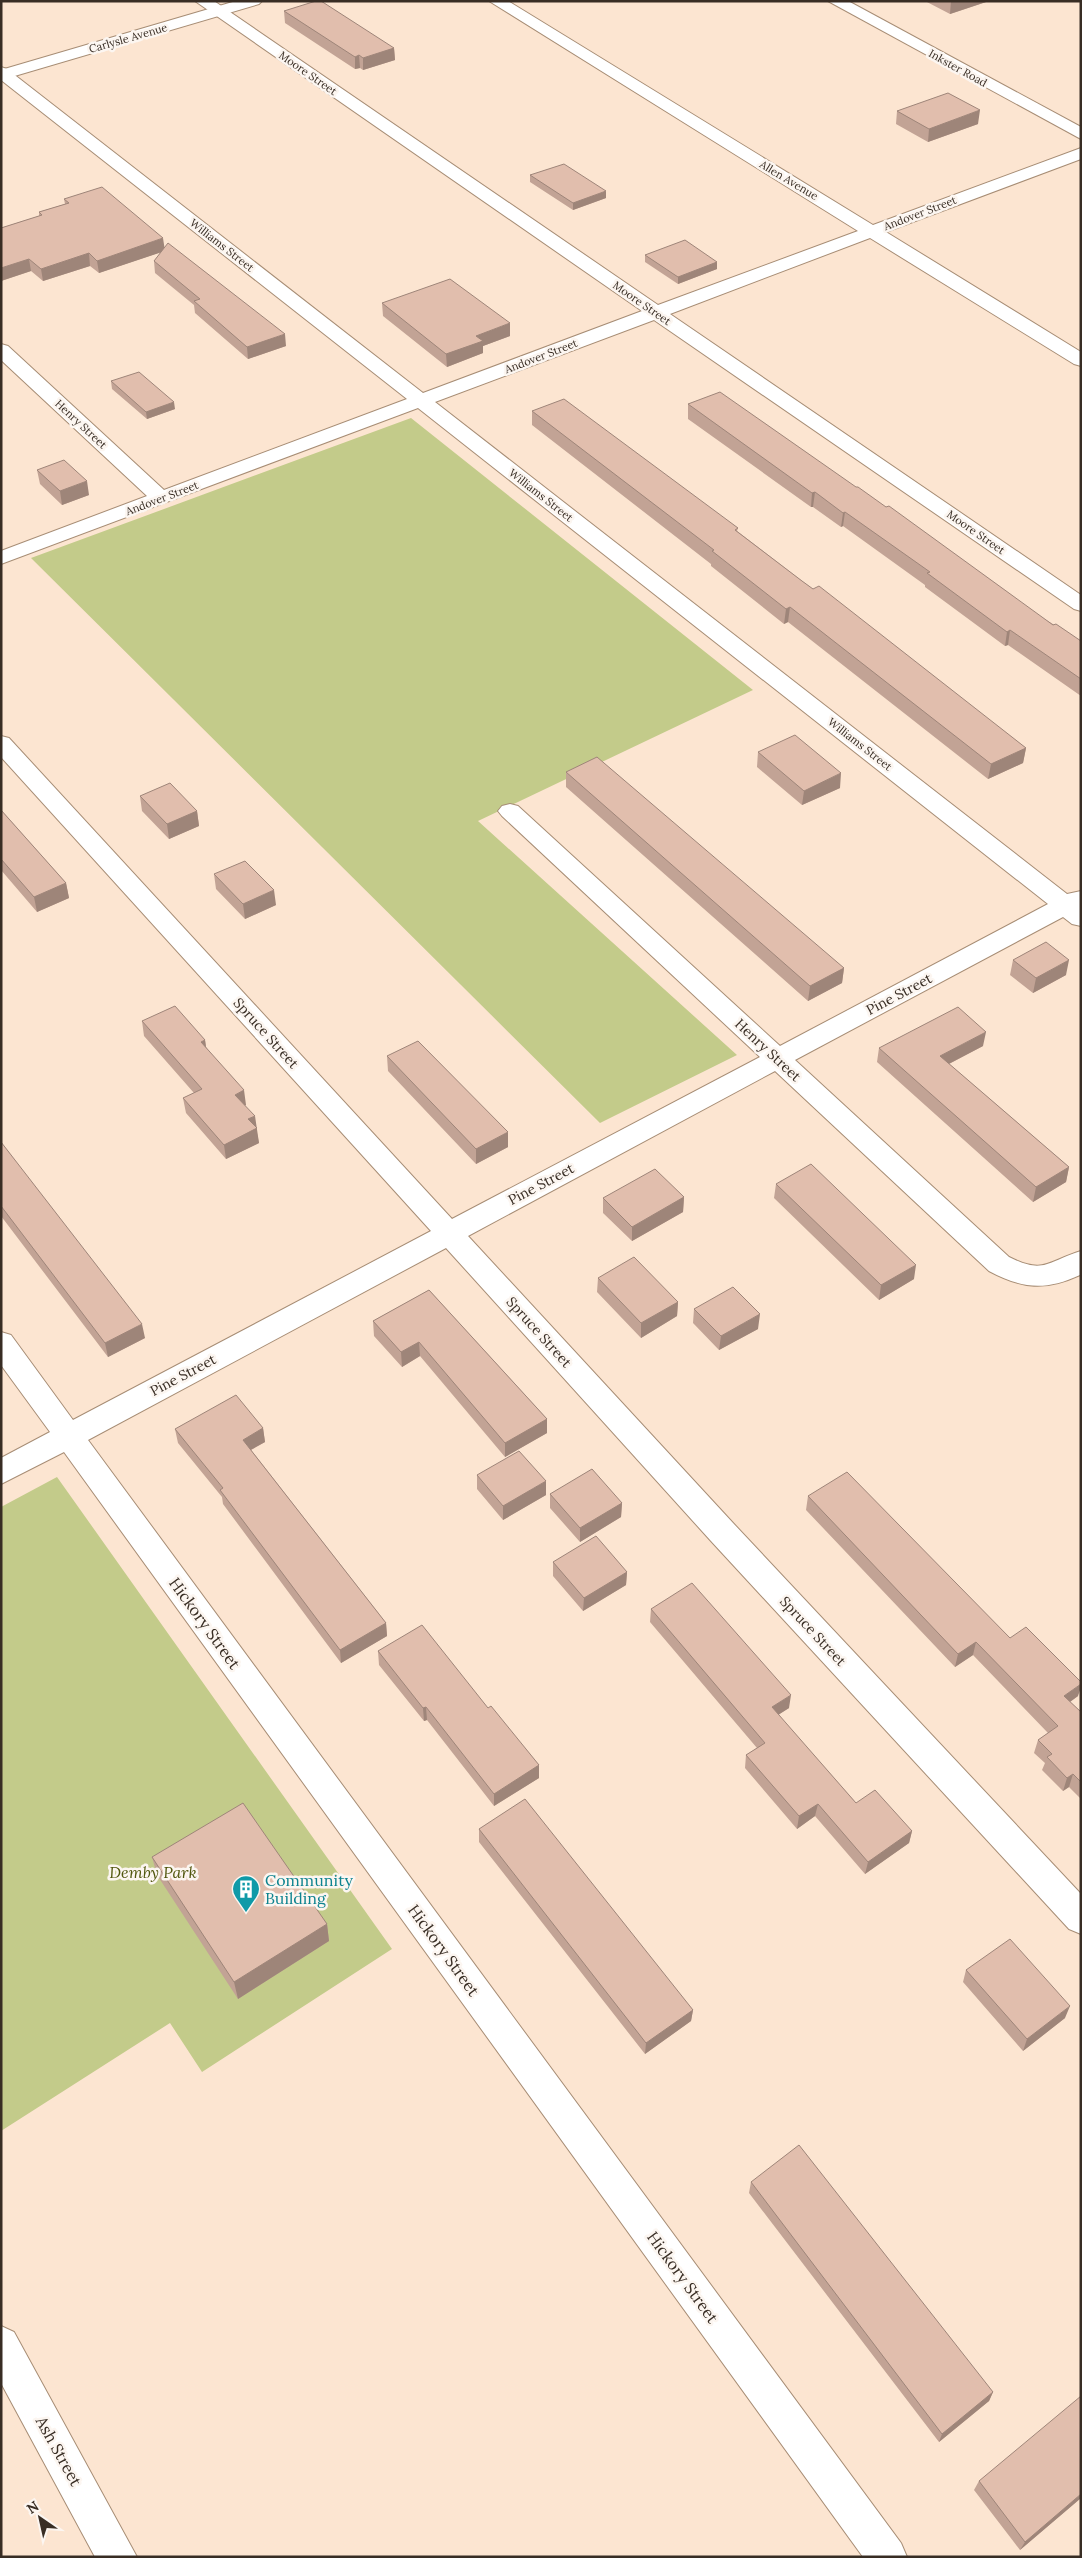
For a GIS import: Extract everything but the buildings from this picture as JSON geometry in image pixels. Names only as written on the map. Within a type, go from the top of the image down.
[{"type":"street","name":"Moore Street","points":[[203,1],[1081,605]]},
{"type":"street","name":"Carlysle Avenue","points":[[2,74],[254,1]]},
{"type":"street","name":"Allen Avenue","points":[[497,1],[1081,360]]},
{"type":"street","name":"Inkster Road","points":[[836,1],[1081,134]]},
{"type":"street","name":"Williams Street","points":[[2,74],[420,401],[1076,907]]},
{"type":"street","name":"Andover Street","points":[[1,558],[1081,153]]},
{"type":"street","name":"Henry Street","points":[[1,350],[161,498]]},
{"type":"street","name":"Spruce Street","points":[[1,743],[722,1532],[1081,1918]]},
{"type":"street","name":"Henry Street","points":[[510,811],[999,1264],[1016,1273],[1033,1277],[1049,1276],[1064,1272],[1081,1261]]},
{"type":"street","name":"Pine Street","points":[[1,1472],[777,1059],[1076,907]]},
{"type":"street","name":"Hickory Street","points":[[1,1343],[887,2557]]},
{"type":"street","name":"Ash Street","points":[[1,2345],[117,2557]]},
{"type":"green space","points":[[411,418],[753,690],[478,821],[737,1055],[600,1123],[31,558]]},
{"type":"green space","name":"Demby Park","points":[[57,1477],[392,1949],[202,2072],[170,2023],[1,2131],[1,1507]]},
{"type":"place","name":"Community Building","points":[[246,1913]]}]
